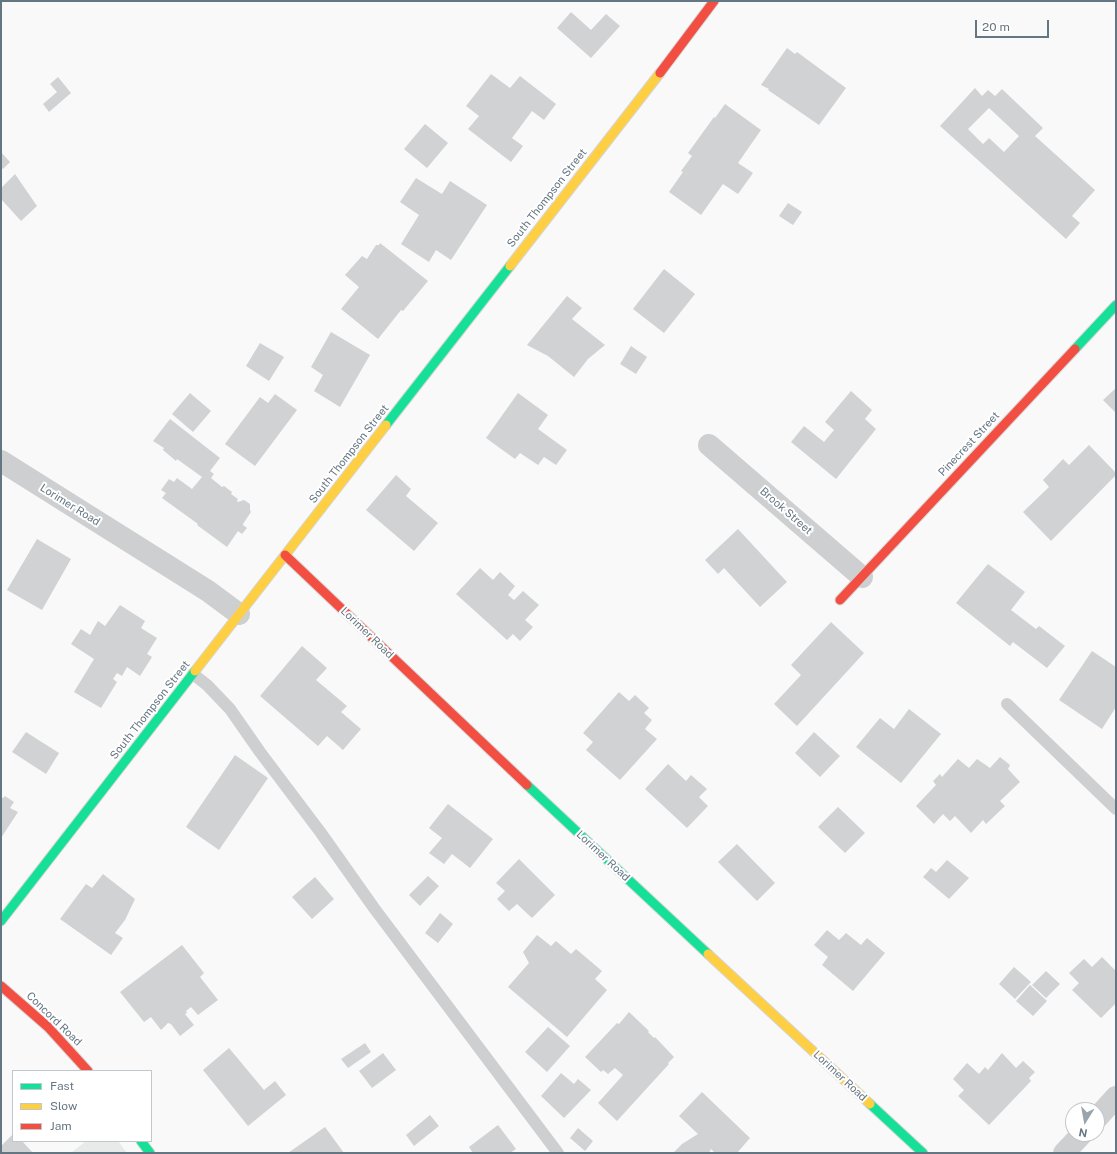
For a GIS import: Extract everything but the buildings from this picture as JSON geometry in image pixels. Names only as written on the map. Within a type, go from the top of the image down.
[{"type":"street","name":"South Thompson Street","points":[[1,920],[240,614],[714,1]]},
{"type":"street","name":"Pinecrest Street","points":[[840,600],[1116,304]]},
{"type":"street","name":"Brook Street","points":[[709,445],[862,577]]},
{"type":"street","name":"Lorimer Road","points":[[1,461],[208,591],[240,614]]},
{"type":"street","name":"Lorimer Road","points":[[285,555],[564,820],[923,1153]]},
{"type":"street","name":"Concord Road","points":[[1,986],[48,1027],[87,1070]]},
{"type":"street","points":[[1105,1109],[1116,1097]]},
{"type":"street","points":[[142,1142],[150,1153]]},
{"type":"street","points":[[1064,1153],[1074,1142]]},
{"type":"lane","points":[[193,674],[207,685],[230,709],[374,908],[558,1153]]},
{"type":"lane","points":[[1007,704],[1116,809]]},
{"type":"shaded area","points":[[85,1142],[119,1142],[127,1153],[71,1153]]},
{"type":"traffic: fast","points":[[386,425],[510,266]]},
{"type":"traffic: fast","points":[[1075,349],[1116,305]]},
{"type":"traffic: fast","points":[[1,921],[195,671]]},
{"type":"traffic: fast","points":[[527,785],[708,954]]},
{"type":"traffic: fast","points":[[870,1104],[923,1153]]},
{"type":"traffic: fast","points":[[142,1142],[150,1153]]},
{"type":"traffic: slow","points":[[510,266],[660,73]]},
{"type":"traffic: slow","points":[[195,671],[386,425]]},
{"type":"traffic: slow","points":[[708,954],[870,1104]]},
{"type":"traffic: jam","points":[[660,73],[714,1]]},
{"type":"traffic: jam","points":[[840,600],[1075,349]]},
{"type":"traffic: jam","points":[[285,555],[527,785]]},
{"type":"traffic: jam","points":[[1,986],[48,1027],[87,1070]]}]
